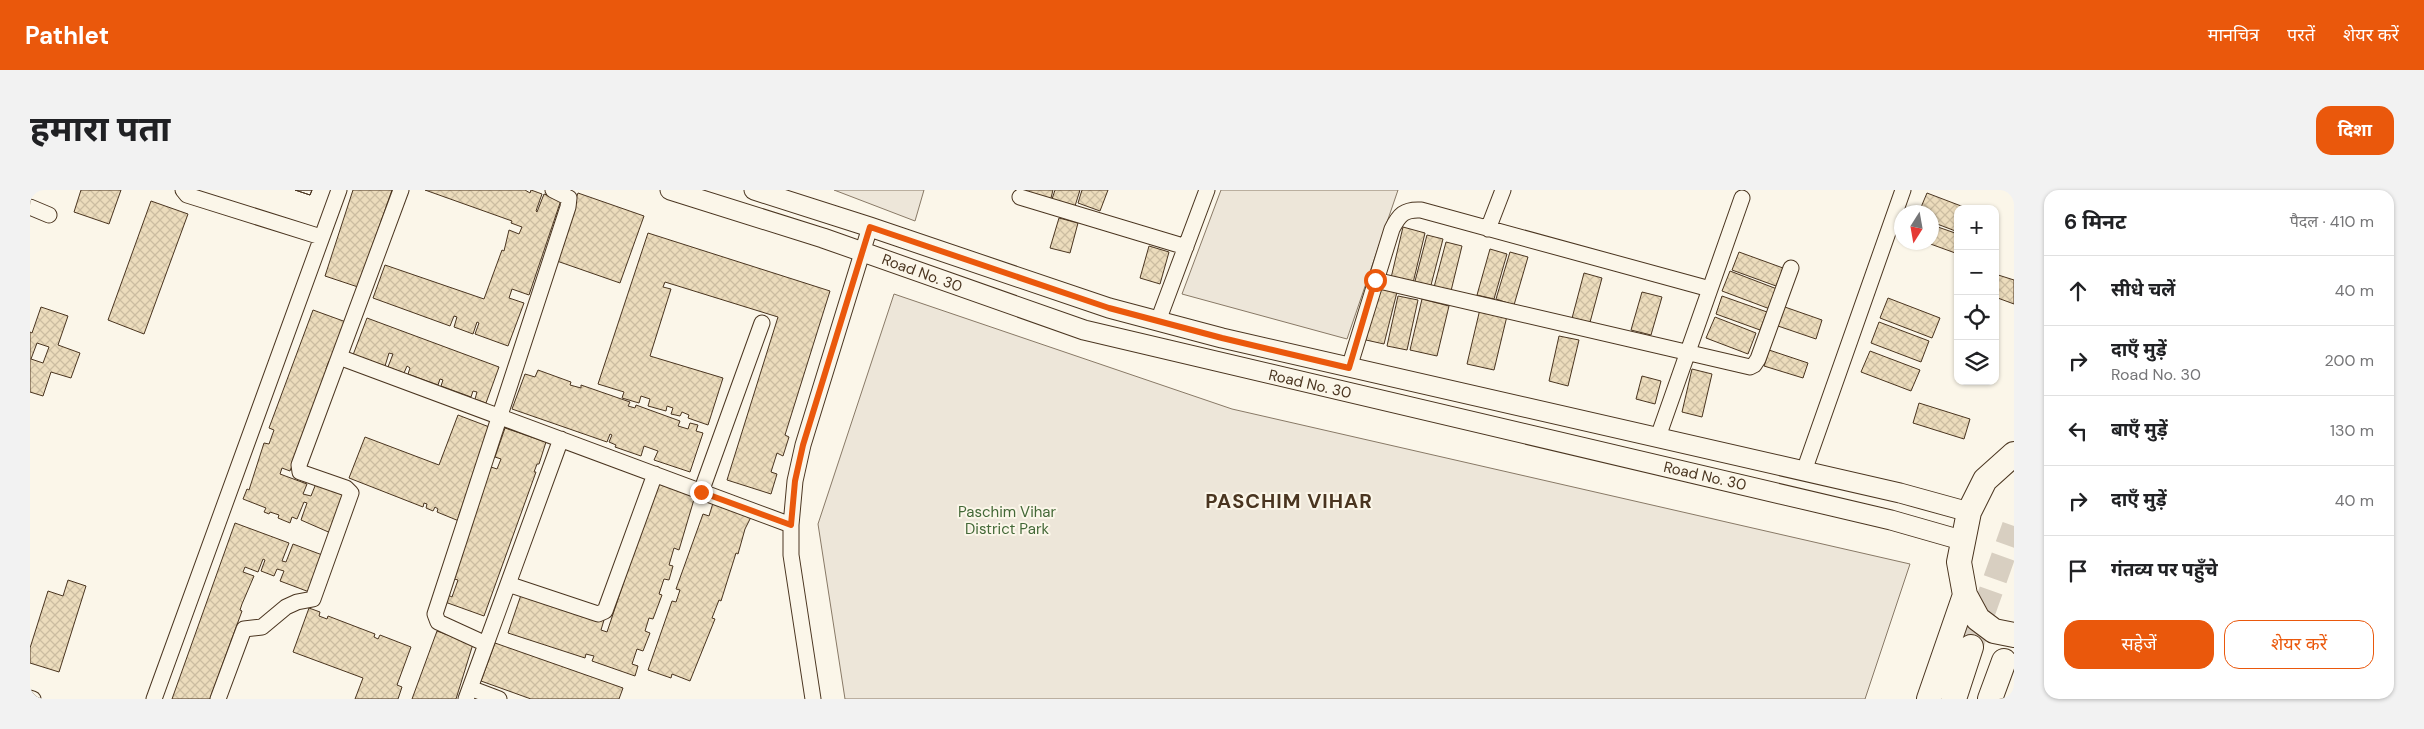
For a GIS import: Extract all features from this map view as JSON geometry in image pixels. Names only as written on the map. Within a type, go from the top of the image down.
[{"type":"main road","points":[[2014,453],[1985,480],[1969,512],[1959,562],[1965,595],[1978,619],[1994,631],[2014,635]]},
{"type":"main road","points":[[1929,699],[1965,595]]},
{"type":"main road","points":[[1954,699],[1971,647]]},
{"type":"main road","points":[[1990,699],[2009,669]]},
{"type":"main road","points":[[2007,699],[2009,669]]},
{"type":"street","points":[[183,190],[187,195],[321,237]]},
{"type":"street","points":[[154,699],[339,190]]},
{"type":"street","points":[[218,699],[244,629],[262,627],[286,607],[297,602],[314,599],[347,506],[350,490],[300,472],[298,469],[401,190]]},
{"type":"street","points":[[486,644],[438,622],[435,614],[568,207],[569,198],[567,195],[553,190]]},
{"type":"street","name":"Road No. 30","points":[[670,190],[862,252],[1084,330],[1892,520],[1962,540]]},
{"type":"street","name":"Road No. 30","points":[[754,190],[1109,308],[1158,321],[1349,368],[1900,492],[1969,512]]},
{"type":"street","points":[[1158,321],[1207,190]]},
{"type":"street","points":[[1488,229],[1503,190]]},
{"type":"street","points":[[1804,471],[1903,190]]},
{"type":"street","points":[[1020,197],[1186,247]]},
{"type":"street","points":[[1658,437],[1742,198]]},
{"type":"street","points":[[30,207],[49,215]]},
{"type":"street","points":[[1349,368],[1392,228],[1399,215],[1410,210],[1421,210],[1710,289]]},
{"type":"street","points":[[813,699],[791,555],[791,525],[795,481],[803,445],[870,227]]},
{"type":"street","points":[[1375,280],[1687,354],[1750,367],[1754,366],[1790,268]]},
{"type":"street","points":[[701,492],[762,323]]},
{"type":"street","points":[[339,357],[791,525]]},
{"type":"street","points":[[500,699],[468,694],[561,440]]},
{"type":"street","points":[[508,584],[602,614],[655,474]]},
{"type":"street","points":[[1892,520],[1900,492]]},
{"type":"green space","points":[[834,190],[924,190],[915,221]]},
{"type":"green space","points":[[1221,190],[1398,190],[1347,339],[1182,294]]},
{"type":"green space","name":"Paschim Vihar District Park","points":[[894,294],[1232,409],[1910,564],[1865,699],[845,699],[818,524]]},
{"type":"building","points":[[81,190],[121,190],[109,224],[74,212]]},
{"type":"building","points":[[295,190],[312,190],[310,195]]},
{"type":"building","points":[[295,190],[312,190],[310,195]]},
{"type":"building","points":[[353,190],[392,190],[358,287],[325,276]]},
{"type":"building","points":[[425,190],[525,190],[530,193],[531,190],[542,194],[537,212],[544,194],[561,200],[529,295],[512,289],[509,298],[524,303],[508,346],[475,334],[479,323],[477,322],[473,334],[454,327],[457,317],[454,316],[450,326],[373,298],[385,265],[484,299],[502,250],[504,251],[509,230],[519,234],[522,227],[511,223],[512,221]]},
{"type":"building","points":[[1026,190],[1053,190],[1050,202],[1025,194]]},
{"type":"building","points":[[1055,190],[1080,190],[1075,206],[1052,199]]},
{"type":"building","points":[[1082,190],[1108,190],[1100,211],[1078,203]]},
{"type":"building","points":[[578,193],[644,216],[620,283],[554,260]]},
{"type":"building","points":[[1927,193],[1958,205],[1954,205],[1954,230],[1939,225],[1939,205],[1922,205]]},
{"type":"building","points":[[151,201],[188,214],[144,334],[108,320]]},
{"type":"building","points":[[1059,218],[1078,223],[1070,253],[1050,248]]},
{"type":"building","points":[[1403,227],[1425,233],[1413,283],[1391,278]]},
{"type":"building","points":[[1939,227],[1954,233],[1954,253],[1939,247]]},
{"type":"building","points":[[648,233],[830,291],[785,435],[789,437],[783,456],[777,453],[771,472],[777,474],[771,494],[727,480],[778,317],[665,282],[663,287],[671,289],[650,356],[723,378],[708,425],[688,418],[689,415],[682,412],[680,416],[671,414],[673,408],[667,406],[666,411],[648,406],[650,399],[641,396],[639,403],[622,398],[624,392],[598,384]]},
{"type":"building","points":[[1427,235],[1443,239],[1430,289],[1414,285]]},
{"type":"building","points":[[1446,242],[1462,246],[1450,295],[1433,291]]},
{"type":"building","points":[[1149,246],[1169,252],[1160,284],[1140,278]]},
{"type":"building","points":[[1490,249],[1507,254],[1494,299],[1477,295]]},
{"type":"building","points":[[1510,252],[1528,257],[1514,305],[1496,299]]},
{"type":"building","points":[[1739,252],[1783,268],[1776,286],[1732,270]]},
{"type":"building","points":[[1730,271],[1777,289],[1770,309],[1722,291]]},
{"type":"building","points":[[1584,273],[1602,278],[1589,326],[1571,322]]},
{"type":"building","points":[[1999,275],[2014,280],[2014,304],[1999,298]]},
{"type":"building","points":[[1378,287],[1397,292],[1384,344],[1366,340]]},
{"type":"building","points":[[1642,292],[1662,297],[1651,335],[1631,330]]},
{"type":"building","points":[[1398,296],[1418,300],[1407,350],[1387,346]]},
{"type":"building","points":[[1722,296],[1767,312],[1760,330],[1716,314]]},
{"type":"building","points":[[1888,298],[1940,318],[1932,338],[1880,318]]},
{"type":"building","points":[[1422,299],[1449,306],[1437,356],[1410,350]]},
{"type":"building","points":[[1782,306],[1822,320],[1816,339],[1775,325]]},
{"type":"building","points":[[41,307],[68,316],[58,345],[80,353],[71,378],[51,372],[43,396],[30,392],[30,332],[32,333]],"holes":[[[37,343],[49,347],[43,363],[31,359]]]},
{"type":"building","points":[[1480,309],[1507,316],[1494,370],[1467,364]]},
{"type":"building","points":[[313,310],[346,322],[331,362],[329,361],[326,369],[328,370],[290,471],[282,468],[280,474],[307,484],[303,494],[311,496],[317,481],[348,492],[333,534],[301,520],[307,503],[304,502],[297,519],[292,517],[290,523],[278,518],[279,515],[264,512],[266,508],[243,499],[247,489],[249,490],[264,443],[269,444],[274,430],[269,428]]},
{"type":"building","points":[[1715,317],[1756,333],[1748,354],[1706,338]]},
{"type":"building","points":[[367,318],[499,367],[486,403],[475,399],[477,392],[473,391],[471,397],[441,386],[443,380],[440,379],[438,385],[408,374],[410,368],[407,366],[404,373],[388,367],[393,354],[389,353],[385,366],[353,355]]},
{"type":"building","points":[[1879,322],[1929,341],[1921,362],[1871,343]]},
{"type":"building","points":[[1559,336],[1579,340],[1568,386],[1549,381]]},
{"type":"building","points":[[1769,350],[1808,363],[1803,378],[1764,366]]},
{"type":"building","points":[[1870,351],[1920,370],[1911,391],[1861,372]]},
{"type":"building","points":[[1692,369],[1712,374],[1702,417],[1682,412]]},
{"type":"building","points":[[538,370],[571,382],[570,385],[581,388],[581,385],[630,402],[628,406],[635,408],[636,405],[680,421],[678,426],[688,429],[690,423],[698,425],[696,431],[703,433],[690,472],[654,460],[658,451],[644,446],[641,456],[615,447],[616,445],[609,442],[612,435],[610,434],[607,442],[512,409],[525,374],[535,377]]},
{"type":"building","points":[[1642,376],[1661,381],[1655,404],[1636,399]]},
{"type":"building","points":[[1919,403],[1970,419],[1964,439],[1913,423]]},
{"type":"building","points":[[458,415],[492,428],[459,515],[459,521],[437,512],[438,509],[435,507],[433,511],[426,508],[427,504],[424,503],[423,507],[349,478],[365,437],[439,465]]},
{"type":"building","points":[[505,428],[546,442],[484,616],[445,602],[448,595],[452,597],[458,580],[451,578],[491,467],[497,469],[501,459],[495,457]]},
{"type":"building","points":[[657,483],[695,496],[679,550],[674,548],[669,565],[673,566],[669,580],[664,579],[659,594],[662,595],[653,619],[649,618],[645,631],[650,633],[643,651],[637,649],[632,664],[638,666],[635,676],[592,661],[594,656],[586,654],[585,658],[508,633],[522,592],[604,620],[601,630],[607,632]]},
{"type":"building","points":[[713,503],[751,517],[745,529],[738,554],[736,553],[721,601],[719,600],[712,618],[715,619],[690,681],[672,674],[671,678],[648,670],[672,601],[676,602],[680,590],[676,589],[703,514],[709,516]]},
{"type":"building","points":[[235,523],[289,543],[282,561],[286,562],[293,544],[325,556],[312,593],[280,581],[284,571],[277,569],[274,576],[261,571],[265,560],[263,559],[258,572],[245,567],[243,572],[254,576],[242,604],[240,610],[242,611],[210,699],[172,699]]},
{"type":"building","points":[[68,580],[86,586],[59,672],[30,663],[30,648],[48,591],[63,596]]},
{"type":"building","points":[[309,608],[320,612],[319,616],[327,619],[328,616],[375,634],[374,637],[378,639],[380,635],[411,647],[397,685],[402,687],[398,699],[355,699],[363,678],[293,652]]},
{"type":"building","points":[[437,631],[473,644],[456,699],[412,699]]},
{"type":"building","points":[[495,643],[623,688],[619,699],[531,699],[481,681]]},
{"type":"tunnel","points":[[1971,647],[2014,526]]},
{"type":"district","name":"PASCHIM VIHAR","points":[[1289,501]]},
{"type":"route","points":[[701,492],[791,525],[795,481],[803,445],[870,227],[1109,308],[1222,338],[1349,368],[1375,280]]}]
